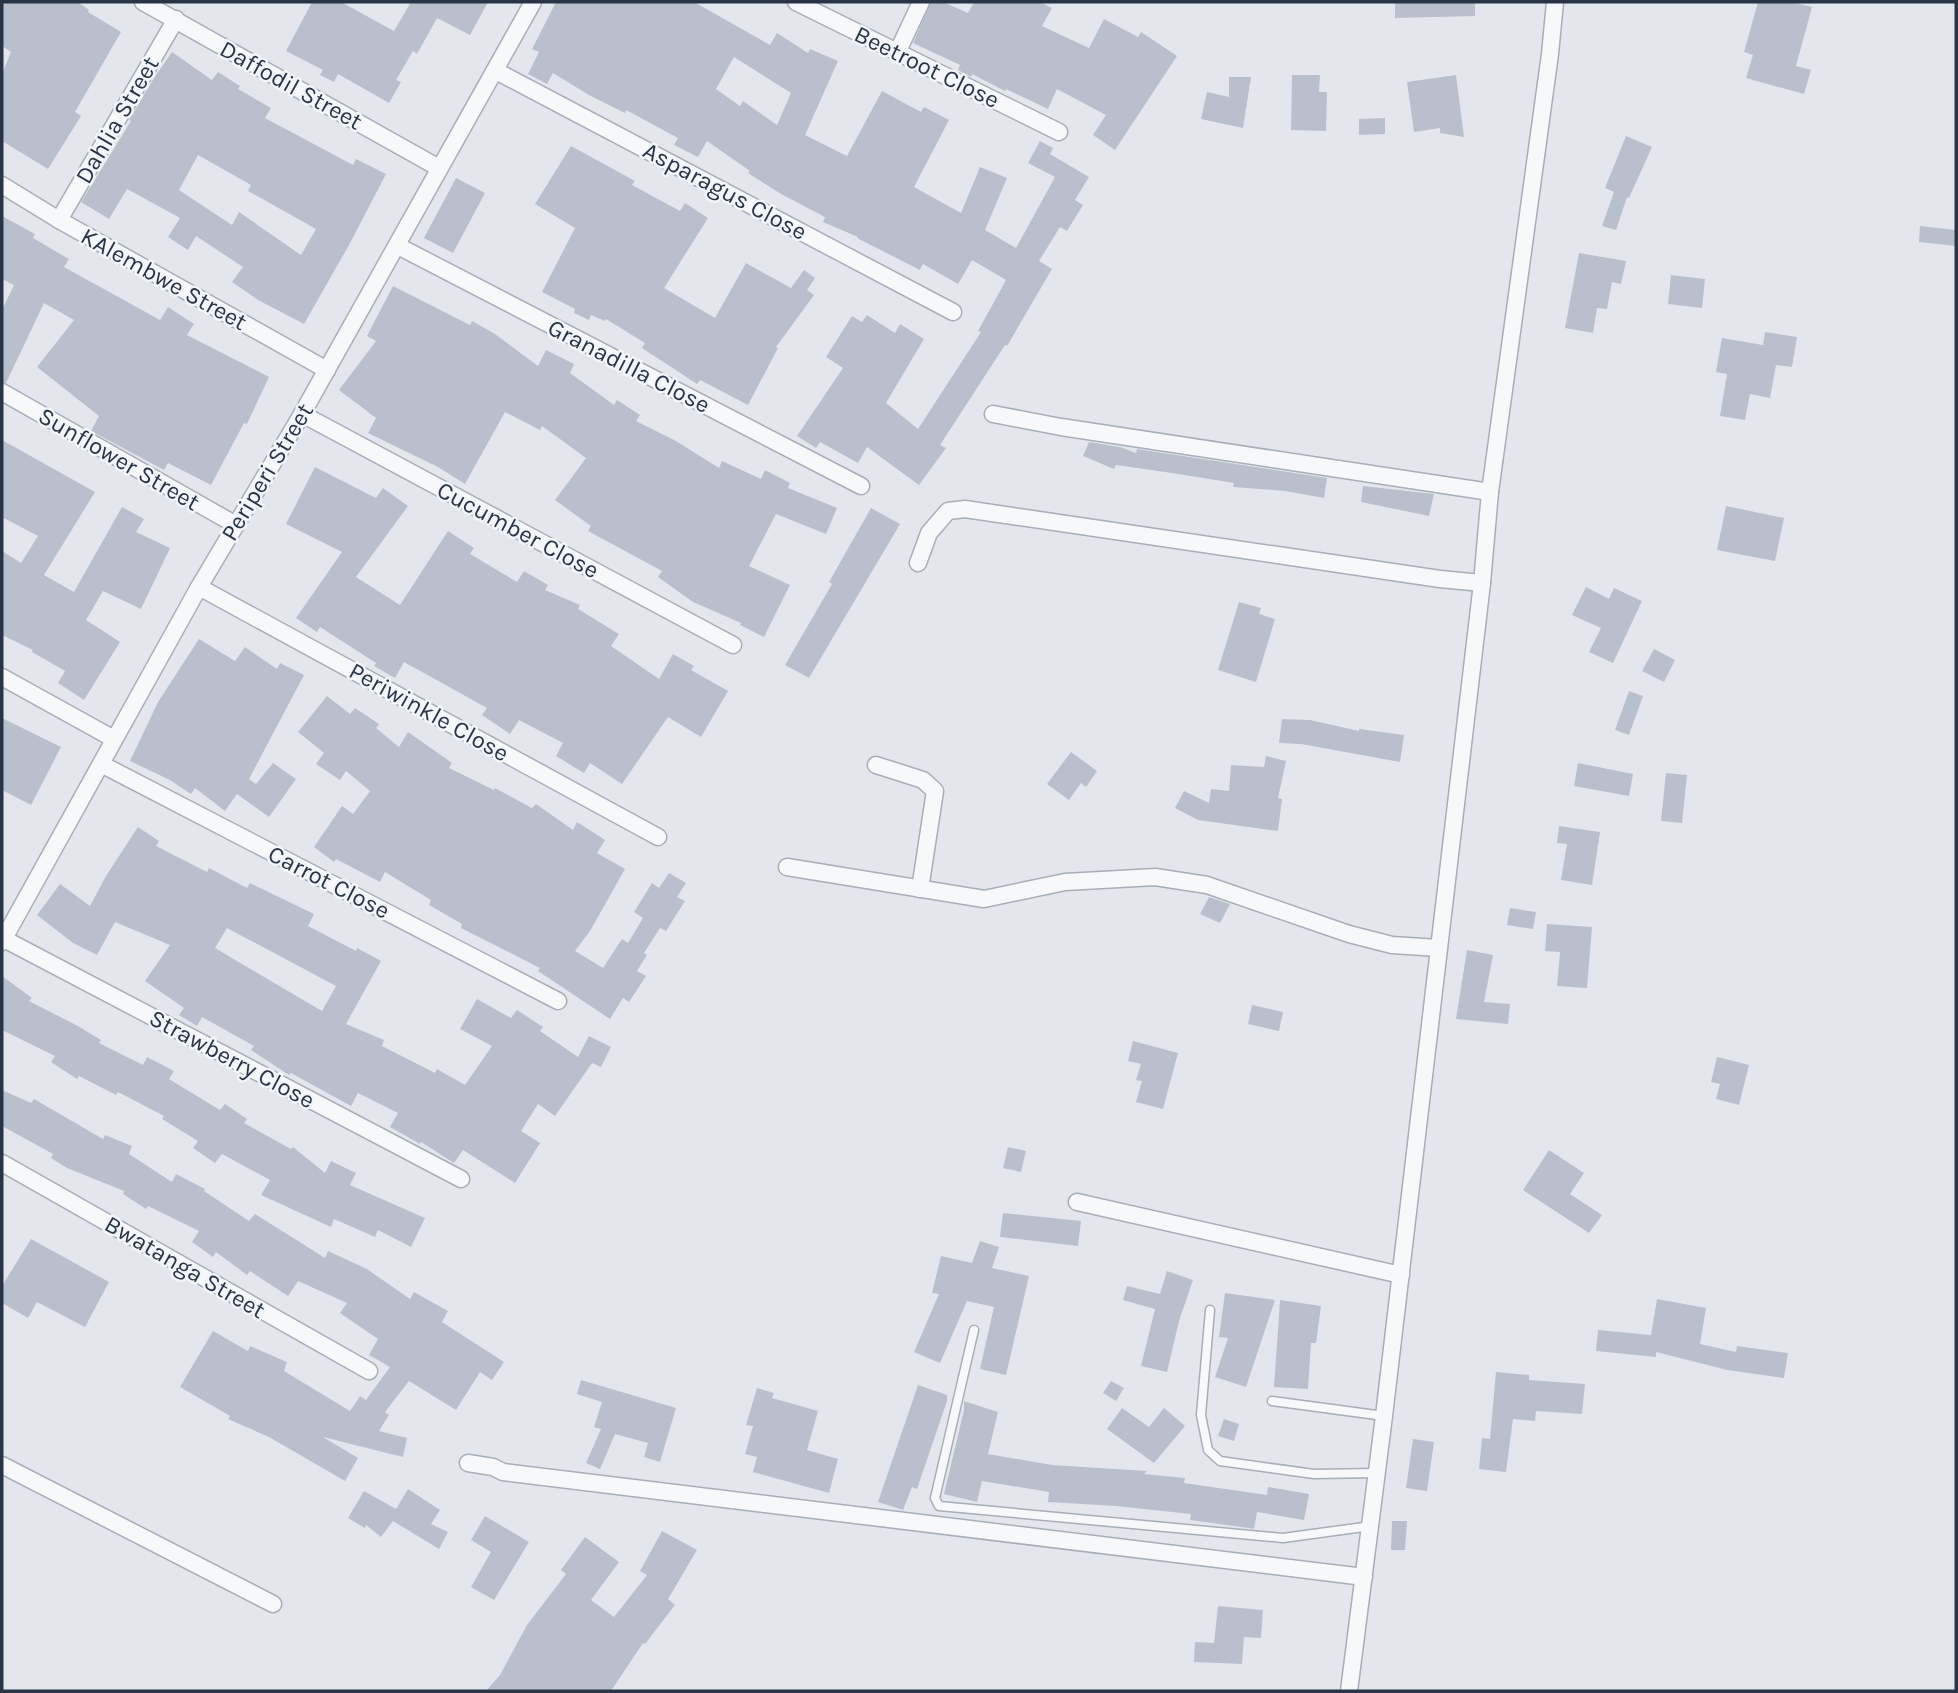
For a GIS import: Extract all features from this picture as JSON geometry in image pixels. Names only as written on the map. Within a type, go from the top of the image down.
[{"type":"street","name":"Daffodil Street","points":[[143,2],[439,168]]},
{"type":"street","name":"Periperi Street","points":[[3,940],[8,915],[101,764],[199,587],[398,246],[533,2]]},
{"type":"street","name":"Beetroot Close","points":[[796,2],[1059,132]]},
{"type":"street","points":[[897,53],[921,2]]},
{"type":"street","points":[[1349,1691],[1401,1275],[1482,583],[1490,492],[1555,2]]},
{"type":"street","name":"Dahlia Street","points":[[59,220],[176,19]]},
{"type":"street","name":"Asparagus Close","points":[[496,71],[953,312]]},
{"type":"street","name":"KAlembwe Street","points":[[2,186],[327,370]]},
{"type":"street","name":"Granadilla Close","points":[[398,246],[861,486]]},
{"type":"street","name":"Sunflower Street","points":[[2,392],[236,525]]},
{"type":"street","name":"Cucumber Close","points":[[302,414],[733,645]]},
{"type":"street","points":[[993,414],[1061,427],[1490,492]]},
{"type":"street","points":[[918,563],[929,533],[948,511],[965,509],[1482,583]]},
{"type":"street","name":"Periwinkle Close","points":[[199,587],[658,837]]},
{"type":"street","points":[[2,677],[114,739]]},
{"type":"street","name":"Carrot Close","points":[[101,764],[558,1001]]},
{"type":"street","points":[[876,765],[923,780],[935,791],[920,889]]},
{"type":"street","points":[[787,867],[984,899],[1065,882],[1155,877],[1207,885],[1349,934],[1392,945],[1439,948]]},
{"type":"street","name":"Strawberry Close","points":[[3,940],[461,1179]]},
{"type":"street","name":"Bwatanga Street","points":[[2,1163],[369,1371]]},
{"type":"street","points":[[1077,1202],[1401,1275]]},
{"type":"street","points":[[468,1463],[493,1467],[503,1472],[1364,1577]]},
{"type":"street","points":[[2,1465],[273,1604]]},
{"type":"lane","points":[[1210,1310],[1201,1415],[1208,1450],[1220,1461],[1301,1472],[1377,1473]]},
{"type":"lane","points":[[974,1330],[935,1499],[939,1506],[1283,1538],[1371,1526]]},
{"type":"lane","points":[[1272,1401],[1384,1416]]},
{"type":"building","points":[[2,2],[78,2],[89,10],[88,12],[121,32],[75,112],[81,116],[48,169],[2,141],[2,74],[11,52],[2,46]]},
{"type":"building","points":[[312,2],[341,2],[394,31],[411,2],[488,2],[470,35],[437,18],[417,54],[413,51],[396,80],[401,82],[389,103],[338,74],[334,82],[320,75],[323,70],[286,51]]},
{"type":"building","points":[[556,2],[694,2],[770,45],[777,33],[808,53],[810,49],[838,61],[805,135],[847,156],[882,91],[921,112],[924,107],[949,120],[914,187],[961,213],[980,167],[1007,178],[985,230],[1016,248],[1055,177],[1028,163],[1040,141],[1053,148],[1050,154],[1089,177],[1075,200],[1083,205],[1067,231],[1060,227],[1039,261],[1052,269],[1007,346],[1005,345],[940,445],[946,448],[919,485],[867,447],[858,463],[820,442],[816,448],[797,436],[843,368],[826,357],[852,316],[862,322],[867,315],[895,333],[900,324],[924,339],[886,403],[918,429],[981,332],[978,331],[1006,280],[972,260],[958,284],[923,264],[920,270],[823,222],[825,217],[748,173],[750,171],[707,141],[698,157],[674,145],[678,138],[626,110],[625,113],[589,95],[553,73],[547,84],[528,74],[539,52],[532,49]],"holes":[[[734,57],[791,93],[777,125],[743,101],[740,106],[716,89]]]},
{"type":"building","points":[[931,2],[943,2],[968,13],[974,2],[1040,2],[1052,8],[1042,26],[1089,48],[1104,19],[1138,37],[1141,32],[1177,56],[1115,150],[1093,135],[1106,115],[1057,89],[1048,109],[972,74],[971,77],[958,70],[960,65],[913,43]]},
{"type":"building","points":[[1395,2],[1475,2],[1475,16],[1395,18]]},
{"type":"building","points":[[1758,2],[1792,2],[1812,7],[1796,66],[1811,70],[1804,94],[1746,78],[1753,55],[1744,52]]},
{"type":"building","points":[[172,52],[212,80],[218,72],[240,86],[238,89],[271,108],[265,118],[353,165],[356,159],[386,174],[304,324],[258,300],[232,282],[243,267],[196,236],[188,250],[168,237],[180,218],[127,189],[109,219],[81,202]],"holes":[[[198,155],[251,185],[248,191],[316,229],[301,255],[239,212],[232,225],[179,190]]]},
{"type":"building","points":[[1292,75],[1320,75],[1319,92],[1327,92],[1326,131],[1291,130]]},
{"type":"building","points":[[1456,75],[1464,137],[1440,133],[1440,128],[1414,132],[1407,82]]},
{"type":"building","points":[[1229,77],[1251,77],[1243,128],[1201,119],[1207,92],[1229,97]]},
{"type":"building","points":[[1385,118],[1385,134],[1359,135],[1359,119]]},
{"type":"building","points":[[1626,136],[1652,147],[1629,198],[1627,197],[1616,230],[1602,226],[1614,192],[1605,188]]},
{"type":"building","points":[[571,146],[635,181],[632,185],[680,211],[685,203],[708,218],[664,288],[715,318],[746,263],[791,288],[804,270],[815,278],[807,290],[814,295],[776,347],[778,348],[748,405],[700,380],[697,384],[642,348],[645,343],[606,319],[605,321],[591,315],[589,320],[574,313],[575,309],[542,292],[575,228],[535,204]]},
{"type":"building","points":[[456,178],[485,193],[453,253],[424,238]]},
{"type":"building","points":[[2,216],[35,234],[33,238],[69,259],[64,267],[160,320],[168,307],[194,324],[187,335],[269,377],[247,424],[244,423],[211,485],[168,463],[164,470],[91,431],[99,416],[37,367],[74,320],[44,303],[6,383],[2,382],[2,310],[14,285],[2,279]]},
{"type":"building","points":[[1920,226],[1956,230],[1956,246],[1919,242]]},
{"type":"building","points":[[1579,253],[1626,261],[1621,284],[1612,282],[1607,309],[1597,308],[1593,333],[1565,328]]},
{"type":"building","points":[[1671,275],[1705,279],[1702,308],[1668,304]]},
{"type":"building","points":[[393,286],[470,325],[472,321],[495,334],[538,366],[546,350],[574,364],[570,373],[614,405],[617,400],[640,415],[636,421],[676,441],[719,468],[722,461],[761,479],[765,470],[790,483],[788,488],[837,508],[826,534],[776,514],[749,566],[790,585],[764,637],[740,625],[741,623],[693,602],[658,577],[662,571],[588,531],[591,526],[555,500],[586,458],[542,426],[540,430],[505,412],[465,484],[438,467],[368,433],[376,418],[339,390],[376,341],[367,336]]},
{"type":"building","points":[[1765,332],[1797,337],[1792,367],[1776,365],[1770,398],[1750,394],[1745,420],[1720,416],[1727,374],[1716,372],[1722,338],[1763,345]]},
{"type":"building","points":[[2,440],[95,492],[44,575],[74,592],[122,507],[144,519],[136,532],[170,548],[141,609],[103,591],[86,620],[120,642],[84,700],[58,683],[65,671],[32,652],[33,650],[2,635],[2,551],[21,563],[38,536],[2,517]]},
{"type":"building","points":[[1089,442],[1120,447],[1136,453],[1137,449],[1327,478],[1324,498],[1285,491],[1233,487],[1234,483],[1116,465],[1114,469],[1083,456]]},
{"type":"building","points":[[315,467],[376,498],[383,488],[408,506],[356,577],[400,605],[448,531],[474,548],[470,554],[517,582],[524,571],[548,585],[545,590],[580,605],[578,609],[619,634],[611,646],[659,679],[673,654],[694,666],[691,670],[728,691],[701,737],[668,717],[622,784],[590,763],[584,773],[556,756],[563,743],[519,720],[510,734],[482,715],[487,708],[404,662],[395,678],[320,627],[317,632],[296,618],[342,552],[286,524]]},
{"type":"building","points":[[1363,486],[1434,494],[1429,516],[1361,502]]},
{"type":"building","points":[[1726,506],[1784,518],[1775,561],[1717,550]]},
{"type":"building","points":[[871,508],[900,524],[809,678],[785,665],[832,584],[829,582]]},
{"type":"building","points":[[1586,587],[1609,599],[1614,588],[1642,601],[1613,663],[1589,652],[1601,628],[1572,615]]},
{"type":"building","points":[[1239,602],[1261,608],[1259,614],[1275,619],[1256,682],[1218,670]]},
{"type":"building","points":[[199,639],[235,661],[245,647],[277,669],[280,663],[304,675],[249,779],[256,784],[273,763],[296,779],[269,817],[237,794],[225,811],[195,788],[191,794],[170,780],[130,761],[158,702]]},
{"type":"building","points":[[1654,649],[1675,660],[1664,682],[1642,671]]},
{"type":"building","points":[[1629,691],[1643,696],[1629,735],[1615,730]]},
{"type":"building","points":[[327,696],[350,714],[355,708],[379,724],[376,728],[399,747],[408,732],[452,763],[449,768],[532,808],[536,804],[573,830],[577,822],[605,840],[597,853],[625,869],[590,931],[575,951],[603,968],[622,939],[628,943],[643,918],[634,912],[652,883],[659,888],[669,873],[686,883],[677,897],[685,901],[666,931],[660,928],[644,953],[647,955],[637,971],[646,976],[629,1002],[623,998],[610,1019],[538,971],[540,968],[461,928],[462,924],[429,905],[431,900],[385,872],[380,882],[336,859],[334,862],[314,847],[342,806],[353,814],[370,791],[346,771],[340,780],[316,764],[324,753],[298,732]]},
{"type":"building","points":[[2,718],[61,747],[31,805],[2,790]]},
{"type":"building","points":[[1282,719],[1310,720],[1359,731],[1404,735],[1400,762],[1301,744],[1279,743]]},
{"type":"building","points":[[1071,752],[1097,771],[1086,787],[1081,783],[1069,800],[1047,784]]},
{"type":"building","points":[[1266,756],[1286,761],[1278,798],[1282,799],[1278,831],[1198,820],[1175,808],[1184,791],[1209,803],[1211,789],[1229,791],[1231,765],[1264,767]]},
{"type":"building","points":[[1578,763],[1633,774],[1629,796],[1574,786]]},
{"type":"building","points":[[1666,773],[1687,775],[1682,823],[1661,821]]},
{"type":"building","points":[[1559,826],[1600,832],[1592,885],[1561,880],[1567,844],[1557,843]]},
{"type":"building","points":[[138,827],[159,841],[156,846],[207,872],[209,868],[247,888],[250,883],[314,914],[308,926],[381,961],[346,1024],[384,1040],[382,1046],[435,1073],[437,1069],[465,1085],[492,1046],[460,1029],[477,999],[511,1018],[517,1010],[543,1027],[540,1031],[578,1057],[589,1036],[611,1047],[601,1067],[592,1063],[555,1116],[538,1104],[521,1131],[540,1143],[515,1183],[463,1150],[454,1163],[421,1142],[420,1144],[390,1127],[398,1113],[358,1093],[351,1106],[291,1073],[289,1075],[251,1050],[254,1046],[202,1017],[197,1026],[179,1015],[184,1008],[145,981],[170,945],[115,922],[97,955],[73,943],[37,915],[60,884],[90,906]],"holes":[[[227,928],[336,986],[322,1011],[215,948]]]},
{"type":"building","points":[[1209,897],[1230,904],[1220,923],[1200,914]]},
{"type":"building","points":[[1510,908],[1536,912],[1533,929],[1507,925]]},
{"type":"building","points":[[1547,924],[1592,927],[1587,988],[1557,986],[1560,952],[1545,951]]},
{"type":"building","points":[[1467,950],[1493,955],[1484,1002],[1510,1004],[1508,1024],[1456,1019]]},
{"type":"building","points":[[2,976],[32,998],[29,1001],[78,1026],[101,1040],[99,1043],[143,1065],[147,1057],[174,1071],[169,1079],[220,1110],[225,1104],[247,1119],[244,1123],[291,1149],[293,1147],[325,1173],[331,1161],[356,1173],[350,1185],[425,1218],[411,1247],[378,1230],[375,1237],[334,1219],[331,1227],[261,1195],[270,1180],[222,1154],[215,1163],[193,1148],[198,1141],[162,1119],[164,1116],[118,1092],[116,1095],[79,1076],[77,1079],[51,1062],[55,1056],[2,1030]]},
{"type":"building","points":[[1252,1005],[1283,1012],[1279,1031],[1248,1024]]},
{"type":"building","points":[[1133,1041],[1178,1053],[1163,1109],[1136,1102],[1142,1081],[1136,1080],[1141,1064],[1128,1061]]},
{"type":"building","points":[[1717,1057],[1749,1065],[1739,1105],[1716,1099],[1720,1084],[1711,1082]]},
{"type":"building","points":[[2,1090],[31,1103],[34,1099],[103,1139],[105,1135],[132,1146],[129,1154],[172,1182],[176,1174],[205,1189],[204,1191],[249,1221],[255,1214],[325,1258],[328,1251],[367,1269],[410,1299],[414,1292],[448,1311],[442,1322],[504,1362],[492,1380],[480,1372],[456,1410],[409,1381],[385,1412],[389,1415],[379,1431],[407,1438],[403,1457],[323,1437],[358,1458],[345,1481],[269,1437],[228,1419],[230,1416],[180,1387],[213,1331],[248,1351],[250,1346],[287,1362],[284,1371],[350,1411],[360,1396],[366,1400],[390,1367],[369,1355],[378,1339],[340,1313],[347,1303],[298,1281],[288,1296],[250,1271],[247,1275],[216,1252],[213,1257],[192,1242],[199,1231],[148,1206],[146,1209],[123,1194],[124,1191],[67,1168],[51,1158],[53,1154],[2,1126]]},
{"type":"building","points":[[1008,1147],[1026,1151],[1021,1172],[1003,1168]]},
{"type":"building","points":[[1549,1150],[1584,1173],[1570,1194],[1602,1215],[1589,1233],[1523,1190]]},
{"type":"building","points":[[1003,1213],[1081,1221],[1078,1246],[1000,1237]]},
{"type":"building","points":[[31,1239],[109,1282],[85,1327],[37,1302],[28,1318],[2,1303],[2,1286]]},
{"type":"building","points":[[980,1241],[999,1247],[992,1268],[1029,1276],[1006,1375],[980,1369],[994,1307],[967,1301],[940,1363],[914,1352],[939,1294],[932,1293],[941,1256],[972,1263]]},
{"type":"building","points":[[1167,1271],[1193,1280],[1179,1321],[1167,1372],[1141,1366],[1155,1309],[1123,1300],[1127,1286],[1160,1294]]},
{"type":"building","points":[[1225,1293],[1275,1300],[1246,1387],[1215,1377],[1228,1338],[1219,1337]]},
{"type":"building","points":[[1657,1299],[1706,1308],[1700,1344],[1736,1352],[1737,1346],[1788,1353],[1784,1378],[1727,1370],[1656,1352],[1656,1357],[1596,1351],[1598,1330],[1651,1335]]},
{"type":"building","points":[[1280,1300],[1321,1306],[1316,1343],[1311,1343],[1308,1389],[1274,1387]]},
{"type":"building","points":[[1496,1372],[1529,1375],[1529,1380],[1585,1384],[1582,1414],[1536,1411],[1535,1421],[1513,1419],[1506,1472],[1479,1469],[1482,1438],[1490,1439]]},
{"type":"building","points":[[581,1380],[676,1408],[660,1462],[644,1457],[648,1443],[615,1434],[600,1469],[586,1463],[601,1429],[594,1427],[602,1402],[577,1394]]},
{"type":"building","points":[[1111,1381],[1124,1388],[1116,1401],[1103,1393]]},
{"type":"building","points":[[918,1385],[947,1395],[947,1401],[917,1489],[912,1487],[903,1510],[878,1502]]},
{"type":"building","points":[[757,1388],[774,1393],[772,1398],[818,1411],[807,1450],[838,1459],[829,1493],[753,1472],[757,1457],[745,1454],[753,1426],[746,1425]]},
{"type":"building","points":[[964,1401],[998,1412],[988,1454],[1052,1465],[1147,1471],[1144,1474],[1185,1478],[1184,1483],[1267,1495],[1268,1487],[1309,1494],[1304,1520],[1257,1512],[1254,1529],[1190,1520],[1191,1514],[1048,1502],[1049,1492],[982,1481],[977,1502],[944,1494]]},
{"type":"building","points":[[1122,1408],[1149,1427],[1164,1408],[1185,1426],[1154,1463],[1107,1429]]},
{"type":"building","points":[[1224,1419],[1239,1424],[1234,1441],[1218,1436]]},
{"type":"building","points":[[1413,1439],[1434,1442],[1427,1491],[1406,1488]]},
{"type":"building","points":[[408,1489],[440,1510],[431,1524],[448,1532],[439,1549],[393,1521],[381,1537],[366,1525],[365,1528],[348,1518],[364,1491],[396,1509]]},
{"type":"building","points":[[485,1516],[529,1542],[494,1600],[471,1587],[491,1552],[471,1540]]},
{"type":"building","points":[[1392,1521],[1407,1521],[1405,1550],[1391,1550]]},
{"type":"building","points":[[662,1531],[697,1550],[668,1599],[675,1605],[645,1644],[643,1643],[611,1691],[486,1691],[500,1675],[527,1625],[566,1574],[561,1570],[585,1537],[619,1562],[591,1600],[614,1617],[647,1575],[640,1571]]},
{"type":"building","points":[[1218,1606],[1263,1610],[1261,1638],[1244,1637],[1242,1664],[1194,1662],[1195,1642],[1214,1643]]}]
